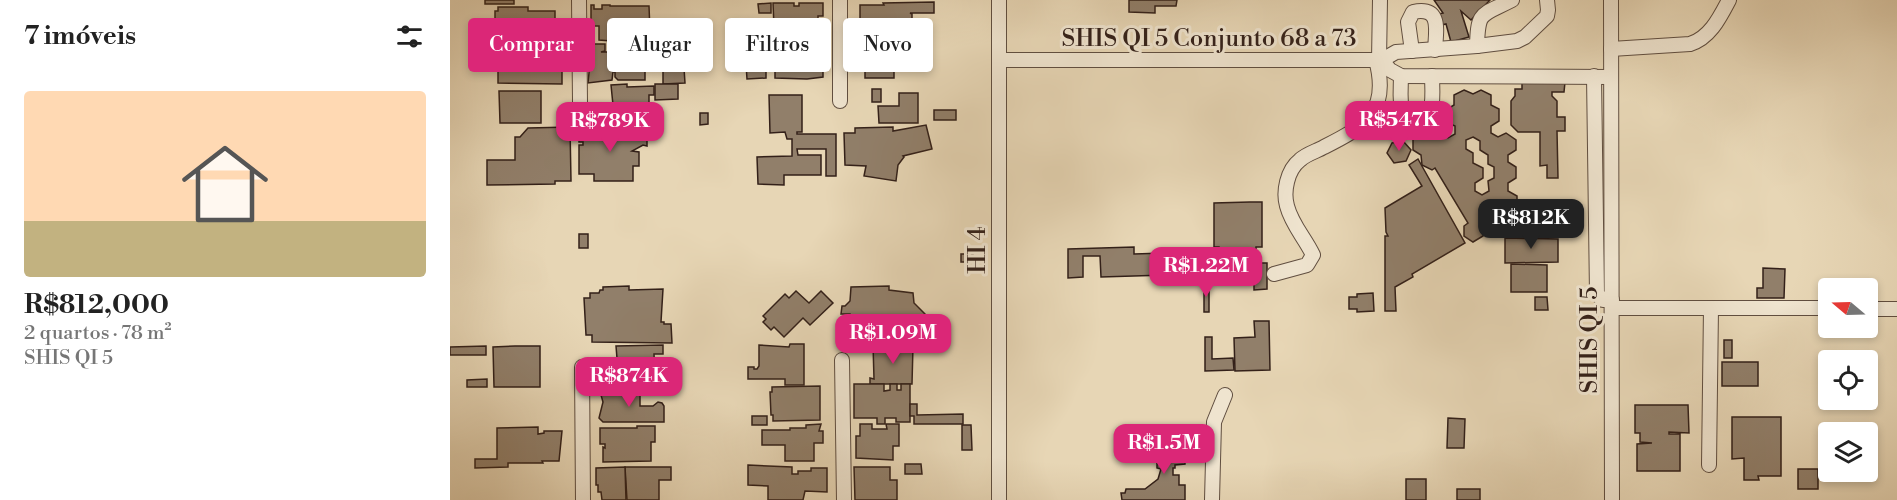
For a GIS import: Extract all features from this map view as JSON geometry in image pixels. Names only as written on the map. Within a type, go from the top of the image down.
[{"type":"street","points":[[579,0],[580,102]]},
{"type":"street","points":[[840,0],[840,101]]},
{"type":"street","name":"HI 4","points":[[999,0],[999,500]]},
{"type":"street","points":[[1274,274],[1307,265],[1313,255],[1293,224],[1286,204],[1287,184],[1292,170],[1300,160],[1367,122],[1378,102],[1381,90],[1380,0]]},
{"type":"street","points":[[1477,46],[1478,22],[1483,15],[1512,0]]},
{"type":"street","name":"SHIS QI 5 Conjunto 68 a 73","points":[[1000,60],[1379,60],[1396,52],[1517,41],[1547,16],[1547,0]]},
{"type":"street","name":"SHIS QI 5","points":[[1611,0],[1612,500]]},
{"type":"street","points":[[1611,49],[1690,44],[1698,41],[1710,31],[1729,0]]},
{"type":"street","points":[[1413,51],[1408,22],[1413,12],[1423,10],[1432,14],[1435,19],[1436,50]]},
{"type":"street","points":[[1379,60],[1401,76],[1610,77]]},
{"type":"street","points":[[1401,76],[1402,113],[1411,122],[1420,123],[1431,113],[1432,76]]},
{"type":"street","points":[[1594,76],[1597,294],[1612,304],[1818,309]]},
{"type":"street","points":[[1709,465],[1711,308]]},
{"type":"street","points":[[1878,309],[1897,309]]},
{"type":"street","points":[[842,360],[844,500]]},
{"type":"street","points":[[582,367],[583,500]]},
{"type":"street","points":[[1212,500],[1214,422],[1226,394]]},
{"type":"building","points":[[485,0],[514,0],[514,4],[485,4]]},
{"type":"building","points":[[1129,0],[1177,0],[1176,6],[1155,6],[1155,13],[1129,12]]},
{"type":"building","points":[[1434,0],[1490,0],[1471,20],[1461,11],[1469,37],[1451,42],[1446,24],[1437,26],[1434,15],[1443,13]]},
{"type":"building","points":[[934,2],[934,13],[910,13],[912,18],[860,18],[860,5],[884,5],[883,3]]},
{"type":"building","points":[[771,3],[771,13],[759,13],[758,4]]},
{"type":"building","points":[[773,3],[794,3],[794,6],[799,6],[799,3],[823,3],[823,16],[818,16],[818,18],[774,18]]},
{"type":"building","points":[[591,5],[594,5],[594,9],[602,9],[602,5],[649,6],[649,18],[607,18],[607,41],[599,40],[599,26],[595,26],[595,18],[591,18]]},
{"type":"building","points":[[498,7],[528,7],[528,11],[555,11],[555,18],[495,18],[495,11],[498,11]]},
{"type":"building","points":[[595,44],[605,44],[605,51],[601,52],[607,52],[607,72],[613,72],[612,80],[588,83],[589,72],[595,72]]},
{"type":"building","points":[[498,72],[562,72],[562,84],[498,83]]},
{"type":"building","points":[[615,72],[645,72],[645,80],[618,80]]},
{"type":"building","points":[[663,72],[684,72],[685,83],[663,84]]},
{"type":"building","points":[[747,72],[766,72],[766,78],[747,79]]},
{"type":"building","points":[[775,72],[823,72],[823,77],[807,79],[775,78]]},
{"type":"building","points":[[865,72],[894,72],[894,78],[865,78]]},
{"type":"building","points":[[1522,82],[1565,82],[1564,92],[1552,92],[1552,96],[1557,101],[1557,117],[1565,117],[1565,131],[1557,131],[1558,178],[1547,178],[1547,165],[1540,166],[1540,132],[1518,132],[1511,125],[1511,101],[1515,96],[1515,89],[1522,89]]},
{"type":"building","points":[[627,84],[627,87],[654,86],[654,95],[649,95],[649,125],[618,125],[618,105],[613,105],[611,85]]},
{"type":"building","points":[[655,84],[678,84],[678,99],[655,100]]},
{"type":"building","points":[[872,89],[881,89],[881,102],[872,102]]},
{"type":"building","points":[[1464,90],[1473,94],[1481,90],[1491,95],[1491,105],[1499,109],[1499,121],[1491,126],[1491,133],[1498,137],[1506,133],[1516,140],[1516,150],[1508,155],[1508,162],[1516,167],[1516,178],[1508,183],[1508,191],[1517,196],[1517,207],[1507,213],[1498,208],[1492,212],[1492,222],[1484,227],[1483,236],[1473,242],[1464,236],[1464,226],[1468,223],[1435,168],[1432,170],[1422,165],[1421,155],[1413,150],[1413,139],[1423,133],[1431,138],[1440,133],[1448,138],[1455,134],[1455,126],[1446,122],[1446,110],[1454,105],[1454,95]],"holes":[[[1473,137],[1480,141],[1480,150],[1488,155],[1488,164],[1494,167],[1494,178],[1488,181],[1489,191],[1482,195],[1475,191],[1475,183],[1483,178],[1483,168],[1473,163],[1473,153],[1466,149],[1466,140]]]},
{"type":"building","points":[[499,91],[541,91],[541,123],[500,123]]},
{"type":"building","points":[[899,93],[918,93],[918,123],[879,123],[878,106],[899,106]]},
{"type":"building","points":[[769,95],[802,95],[802,132],[797,132],[797,134],[836,134],[836,176],[826,176],[826,149],[797,149],[798,155],[821,155],[821,175],[784,175],[784,185],[758,184],[757,157],[792,156],[792,139],[787,139],[785,132],[770,133]]},
{"type":"building","points":[[934,110],[956,110],[956,120],[934,120]]},
{"type":"building","points":[[700,113],[708,113],[708,124],[700,125]]},
{"type":"building","points":[[926,125],[932,149],[903,156],[898,165],[896,181],[864,176],[866,166],[845,165],[844,133],[855,133],[855,128],[893,127],[893,131]]},
{"type":"building","points":[[579,126],[609,126],[612,136],[625,136],[625,130],[647,130],[647,146],[643,145],[632,151],[639,152],[639,166],[633,166],[633,181],[594,181],[594,174],[579,174],[579,145],[583,145],[583,142],[579,142]]},
{"type":"building","points":[[570,127],[571,181],[555,181],[555,184],[487,185],[487,160],[515,160],[515,137],[520,137],[528,128]]},
{"type":"building","points":[[1403,141],[1411,150],[1406,161],[1394,163],[1387,153],[1392,143]]},
{"type":"building","points":[[1418,159],[1465,243],[1412,274],[1413,277],[1395,287],[1396,311],[1385,311],[1385,236],[1388,236],[1385,208],[1422,186],[1409,165]]},
{"type":"building","points":[[1262,202],[1262,247],[1256,247],[1256,263],[1267,263],[1267,289],[1254,290],[1254,272],[1248,272],[1247,275],[1220,277],[1219,260],[1227,260],[1227,257],[1219,257],[1219,247],[1214,247],[1214,203]]},
{"type":"building","points":[[579,234],[588,234],[588,248],[579,248]]},
{"type":"building","points":[[1505,238],[1558,239],[1558,262],[1505,263]]},
{"type":"building","points":[[1134,247],[1134,254],[1165,253],[1166,275],[1101,277],[1100,256],[1083,256],[1083,277],[1068,278],[1068,249]]},
{"type":"building","points":[[961,254],[973,254],[973,262],[961,262]]},
{"type":"building","points":[[1511,264],[1547,265],[1547,292],[1511,292]]},
{"type":"building","points":[[1763,268],[1785,269],[1784,298],[1757,298],[1757,288],[1763,288]]},
{"type":"building","points":[[1204,283],[1209,283],[1209,312],[1204,312]]},
{"type":"building","points":[[629,286],[629,290],[663,289],[661,322],[671,324],[672,343],[592,342],[592,335],[586,335],[584,298],[590,298],[590,293],[599,293],[603,287]]},
{"type":"building","points":[[889,286],[889,290],[913,293],[914,303],[927,316],[930,316],[930,342],[919,342],[919,339],[916,339],[916,342],[904,342],[904,339],[874,339],[876,326],[869,326],[862,336],[852,336],[846,329],[846,319],[857,319],[857,317],[850,317],[850,314],[841,314],[842,306],[850,301],[851,287]]},
{"type":"building","points":[[796,291],[809,303],[821,291],[833,303],[810,325],[803,318],[784,337],[774,327],[771,330],[763,322],[766,319],[763,316],[785,294],[789,298]]},
{"type":"building","points":[[1373,293],[1374,311],[1357,312],[1357,309],[1349,309],[1349,297]]},
{"type":"building","points":[[1535,297],[1547,297],[1548,310],[1535,310]]},
{"type":"building","points":[[1254,321],[1269,321],[1270,370],[1235,371],[1234,338],[1255,337]]},
{"type":"building","points":[[1205,337],[1212,337],[1212,359],[1233,358],[1234,370],[1205,371]]},
{"type":"building","points":[[1724,340],[1732,340],[1732,358],[1724,358]]},
{"type":"building","points":[[790,344],[804,344],[804,385],[785,385],[785,379],[748,379],[748,367],[757,369],[759,366],[759,345],[789,347]]},
{"type":"building","points":[[873,344],[888,344],[888,349],[891,350],[892,344],[913,346],[912,384],[870,384],[870,378],[874,379]]},
{"type":"building","points":[[663,345],[663,354],[654,354],[655,383],[619,383],[616,346]]},
{"type":"building","points":[[486,346],[486,355],[450,355],[450,347]]},
{"type":"building","points":[[540,346],[540,387],[494,387],[493,347]]},
{"type":"building","points":[[1722,362],[1758,362],[1758,386],[1722,386]]},
{"type":"building","points":[[487,379],[487,387],[467,387],[467,380]]},
{"type":"building","points":[[854,384],[884,384],[884,391],[890,390],[890,384],[897,384],[897,390],[901,390],[901,384],[910,384],[910,422],[896,422],[896,418],[885,418],[885,424],[877,424],[877,418],[854,418]]},
{"type":"building","points":[[820,386],[820,420],[773,421],[770,392],[772,392],[772,387]]},
{"type":"building","points":[[621,389],[627,393],[629,389],[640,395],[640,406],[662,403],[664,422],[603,422],[599,418],[603,402],[601,395],[609,394],[611,390]]},
{"type":"building","points":[[910,404],[917,404],[917,415],[963,414],[963,424],[914,424],[914,416],[910,416]]},
{"type":"building","points":[[1635,405],[1688,405],[1689,433],[1669,432],[1669,434],[1680,434],[1680,471],[1637,471],[1637,444],[1652,443],[1640,442],[1640,433],[1635,433]]},
{"type":"building","points":[[752,416],[767,416],[767,425],[752,425]]},
{"type":"building","points":[[1732,417],[1781,417],[1781,476],[1758,476],[1759,480],[1744,480],[1744,458],[1732,459]]},
{"type":"building","points":[[1448,418],[1465,419],[1464,448],[1447,448]]},
{"type":"building","points":[[821,424],[819,431],[823,431],[823,443],[814,443],[814,461],[785,461],[785,445],[762,445],[762,430],[790,430],[790,428],[806,428],[806,425]]},
{"type":"building","points":[[860,424],[872,424],[872,429],[887,429],[886,424],[899,424],[899,446],[893,446],[893,460],[856,458],[856,436],[860,436]]},
{"type":"building","points":[[962,425],[971,425],[972,450],[962,450]]},
{"type":"building","points":[[637,426],[655,426],[655,442],[651,442],[651,461],[603,462],[605,444],[600,444],[600,428],[637,428]]},
{"type":"building","points":[[538,427],[538,434],[544,431],[562,431],[559,461],[508,463],[508,467],[475,468],[475,459],[497,459],[497,428]]},
{"type":"building","points":[[1160,438],[1184,438],[1185,464],[1175,465],[1173,475],[1179,475],[1179,485],[1185,485],[1185,500],[1122,500],[1121,493],[1125,493],[1126,489],[1145,489],[1158,479],[1161,469],[1157,468]]},
{"type":"building","points":[[905,464],[921,464],[922,474],[905,474]]},
{"type":"building","points":[[748,465],[792,467],[792,474],[798,474],[798,471],[811,471],[811,468],[827,468],[827,492],[805,491],[803,500],[768,500],[768,486],[748,485]]},
{"type":"building","points":[[625,467],[671,467],[671,480],[659,480],[659,500],[627,500]]},
{"type":"building","points":[[625,467],[626,500],[602,500],[601,492],[598,492],[598,485],[596,485],[596,468]]},
{"type":"building","points":[[854,467],[890,467],[890,480],[897,480],[897,500],[855,500]]},
{"type":"building","points":[[1798,469],[1818,469],[1818,489],[1798,489]]},
{"type":"building","points":[[1406,479],[1426,479],[1426,500],[1406,500]]},
{"type":"building","points":[[1457,489],[1480,489],[1480,500],[1457,500]]}]
